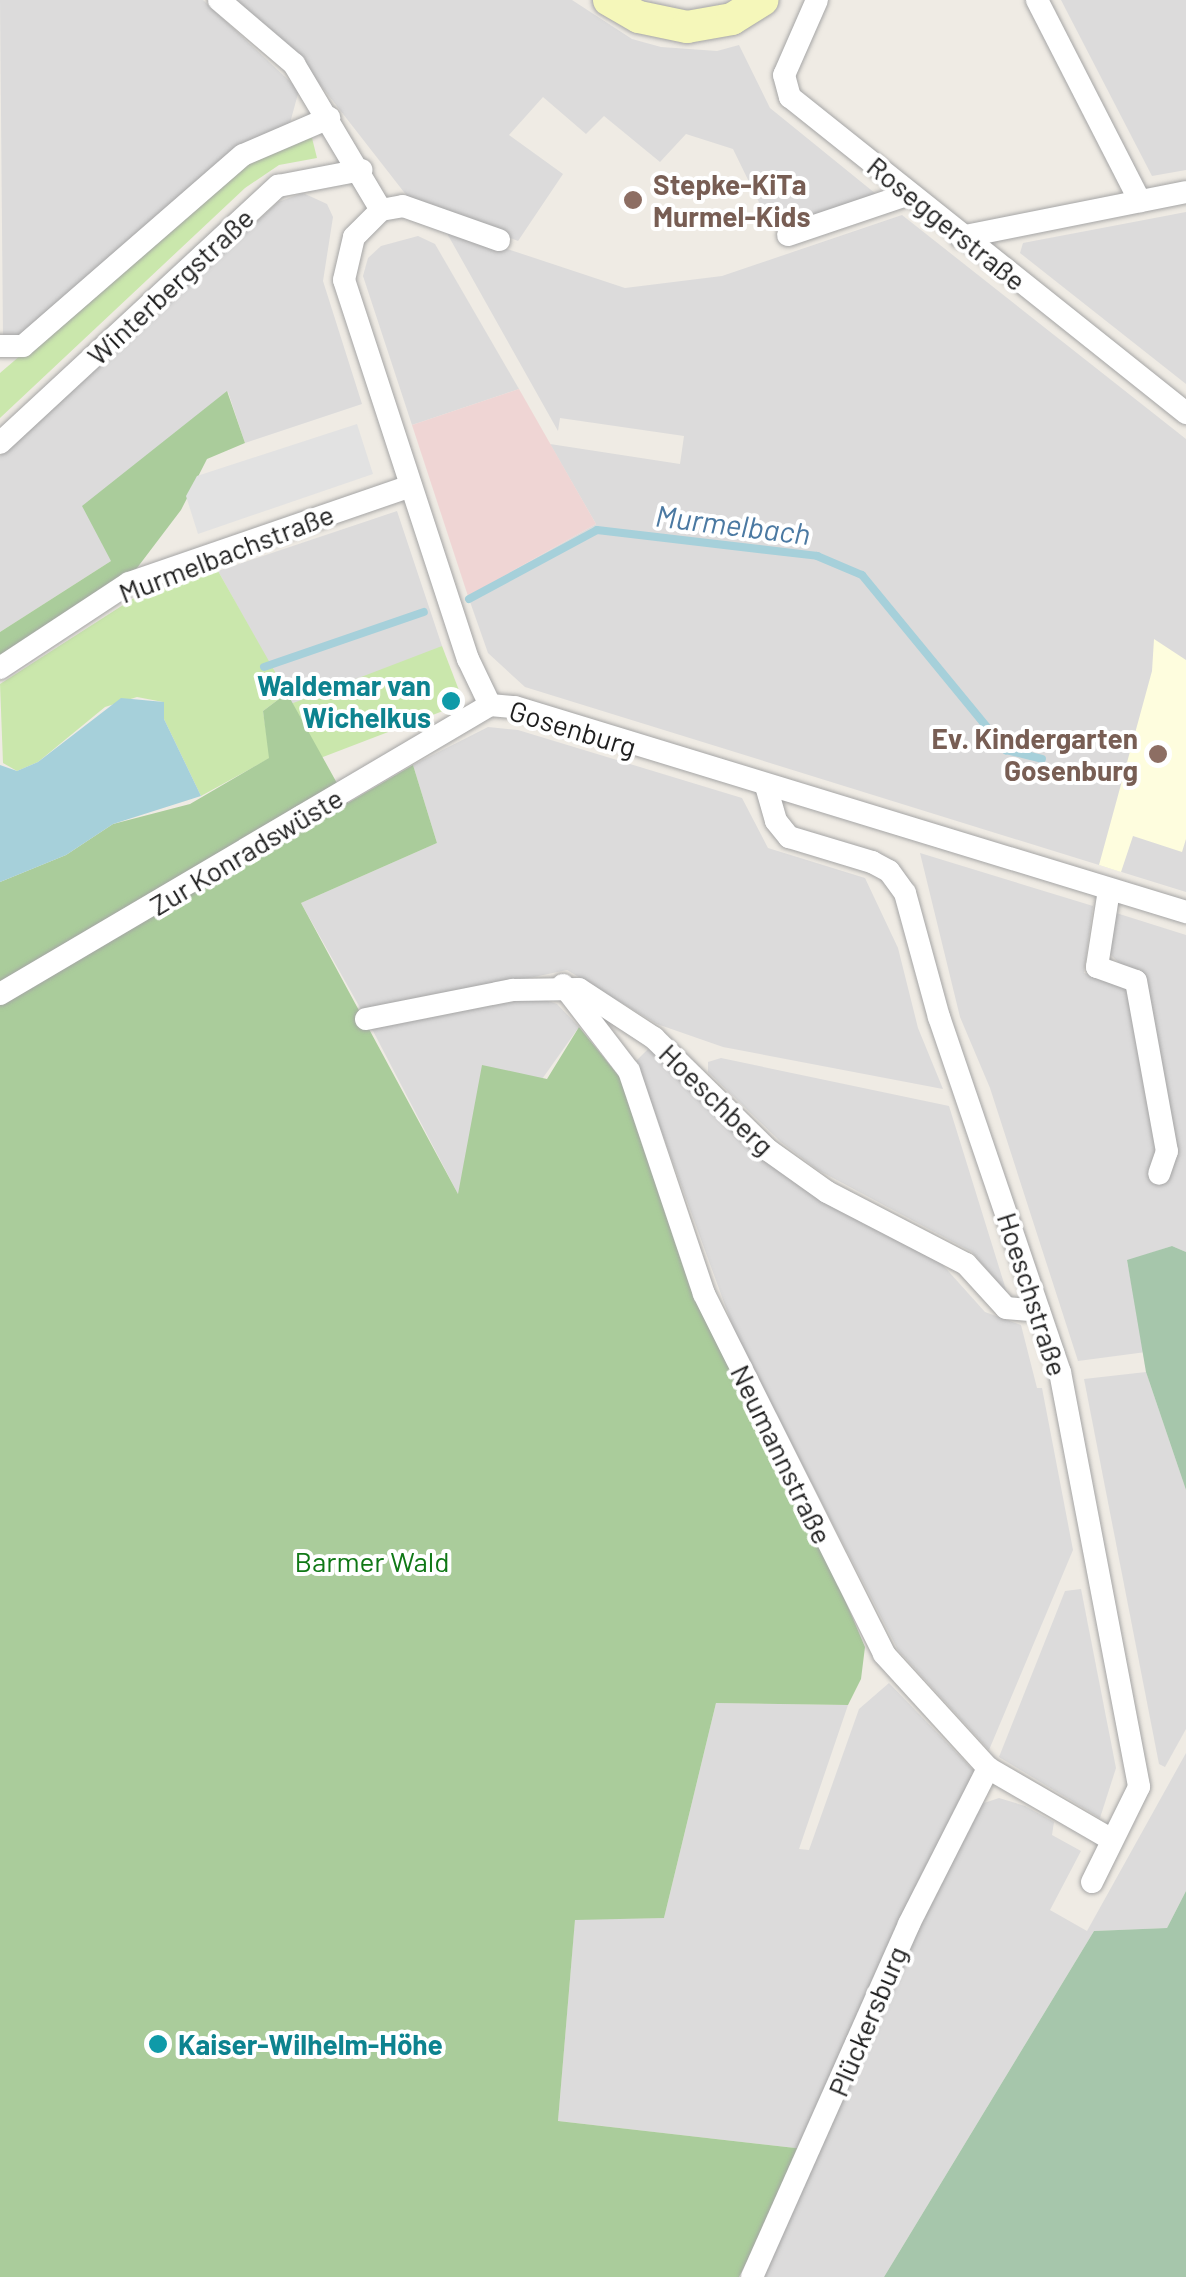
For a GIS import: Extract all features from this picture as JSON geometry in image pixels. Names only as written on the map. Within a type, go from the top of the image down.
[{"type":"street","points":[[220,0],[294,64],[361,170],[380,210],[403,206],[499,240]]},
{"type":"street","points":[[609,0],[639,17],[687,27],[732,19],[762,0]]},
{"type":"street","name":"Roseggerstraße","points":[[817,0],[784,75],[790,97],[1186,414]]},
{"type":"street","points":[[1037,0],[1140,201]]},
{"type":"street","points":[[0,346],[23,346],[244,154],[330,118]]},
{"type":"street","name":"Winterbergstraße","points":[[0,443],[278,186],[361,170]]},
{"type":"street","points":[[961,237],[1186,192]]},
{"type":"street","points":[[788,235],[909,194]]},
{"type":"street","name":"Gosenburg","points":[[380,210],[354,237],[344,280],[410,486],[490,705],[515,707],[1186,912]]},
{"type":"street","name":"Murmelbachstraße","points":[[0,668],[130,584],[410,486]]},
{"type":"street","name":"Zur Konradswüste","points":[[0,994],[490,705]]},
{"type":"street","name":"Hoeschstraße","points":[[766,786],[776,821],[790,837],[872,862],[888,871],[905,893],[939,1017],[1040,1311],[1072,1420],[1138,1768],[1139,1787],[1092,1882]]},
{"type":"street","points":[[1109,890],[1097,967],[1136,980],[1167,1151],[1159,1174]]},
{"type":"street","points":[[366,1018],[563,985]]},
{"type":"street","name":"Hoeschberg","points":[[563,985],[616,1008],[768,1150],[826,1192],[966,1264],[1006,1308],[1040,1311]]},
{"type":"street","name":"Neumannstraße","points":[[563,985],[629,1072],[704,1294],[868,1626],[921,1702],[988,1768],[1112,1840]]},
{"type":"street","name":"Plückersburg","points":[[752,2277],[909,1924],[988,1768]]},
{"type":"shaded area","points":[[0,0],[203,0],[299,90],[290,123],[23,335],[3,337]]},
{"type":"shaded area","points":[[232,0],[572,0],[632,39],[661,47],[717,51],[739,45],[770,108],[876,194],[772,229],[733,149],[686,134],[660,162],[604,116],[586,134],[543,97],[509,135],[563,174],[518,241],[407,196],[308,69]]},
{"type":"shaded area","points":[[1061,0],[1186,0],[1186,170],[1152,176]]},
{"type":"shaded area","points":[[303,193],[327,204],[333,217],[323,281],[362,404],[245,443],[228,392],[111,561],[0,632],[0,456],[278,202]]},
{"type":"shaded area","points":[[1186,212],[1186,384],[1020,253],[1023,243]]},
{"type":"shaded area","points":[[902,215],[1186,439],[1186,892],[525,687],[488,653],[468,596],[596,524],[550,444],[680,464],[684,436],[560,418],[558,431],[444,228],[625,288],[722,276]]},
{"type":"shaded area","points":[[418,236],[435,244],[519,389],[412,425],[363,276],[368,258],[381,246]]},
{"type":"shaded area","points":[[519,389],[596,524],[468,596],[412,425]]},
{"type":"shaded area","points":[[357,424],[373,474],[198,534],[186,496],[197,476]]},
{"type":"shaded area","points":[[397,511],[442,646],[307,731],[218,571]]},
{"type":"shaded area","name":"Ev. Kindergarten Gosenburg","points":[[1154,639],[1186,660],[1186,839],[1182,852],[1133,836],[1121,872],[1099,865],[1152,671]]},
{"type":"shaded area","points":[[488,727],[518,730],[742,798],[768,848],[865,878],[898,948],[918,1028],[943,1089],[723,1047],[657,1024],[567,970],[363,1013],[301,903],[437,843],[413,765]]},
{"type":"shaded area","points":[[920,853],[1093,906],[1084,973],[1128,987],[1171,1139],[1141,970],[1122,966],[1105,949],[1113,912],[1186,935],[1186,1252],[1172,1246],[1127,1261],[1146,1352],[1078,1361],[990,1088],[960,1017]]},
{"type":"shaded area","points":[[536,997],[557,1004],[579,1027],[459,1196],[372,1029]]},
{"type":"shaded area","points":[[649,1048],[735,1134],[803,1189],[941,1263],[985,1312],[1021,1325],[1037,1388],[1042,1388],[1073,1550],[989,1750],[898,1650],[737,1338],[636,1061]]},
{"type":"shaded area","points":[[721,1058],[949,1106],[1007,1293],[972,1252],[818,1170],[781,1142],[708,1072],[708,1062]]},
{"type":"shaded area","points":[[1172,1246],[1186,1252],[1186,1490],[1146,1372],[1127,1260]]},
{"type":"shaded area","points":[[1146,1372],[1186,1490],[1186,1729],[1165,1767],[1159,1764],[1084,1379]]},
{"type":"shaded area","points":[[1081,1589],[1116,1768],[1100,1818],[999,1757],[1065,1591]]},
{"type":"shaded area","points":[[889,1683],[977,1774],[804,2149],[558,2121],[575,1919],[664,1918],[716,1703],[848,1705],[799,1849],[809,1850],[859,1709]]},
{"type":"shaded area","points":[[1186,1753],[1186,1891],[1167,1928],[1094,1931],[884,2277],[764,2277],[865,2037],[981,1804],[999,1798],[1025,1806],[1054,1822],[1052,1835],[1081,1851],[1050,1910],[1087,1931]]},
{"type":"shaded area","points":[[1186,1891],[1186,2277],[884,2277],[1094,1931],[1167,1928]]},
{"type":"green space","points":[[312,138],[317,158],[279,165],[245,188],[0,418],[0,373],[239,168],[295,140]]},
{"type":"green space","points":[[227,391],[245,443],[207,459],[181,510],[137,568],[0,659],[0,632],[111,561],[82,506]]},
{"type":"green space","points":[[218,571],[287,693],[263,711],[270,758],[201,796],[164,719],[163,702],[137,697],[105,707],[38,762],[17,771],[3,763],[0,684],[134,598]]},
{"type":"green space","points":[[442,646],[464,703],[314,760],[293,703]]},
{"type":"green space","name":"Barmer Wald","points":[[287,693],[348,803],[413,765],[437,843],[301,903],[458,1194],[482,1065],[547,1079],[579,1027],[626,1085],[865,1647],[861,1679],[848,1705],[716,1703],[664,1918],[575,1920],[558,2121],[804,2149],[739,2277],[0,2277],[0,882],[66,855],[113,824],[190,804],[269,758],[263,711]]},
{"type":"water","points":[[121,698],[164,702],[164,719],[201,796],[113,824],[66,855],[0,882],[0,765],[17,771],[38,762]]},
{"type":"waterway","name":"Murmelbach","points":[[469,599],[597,530],[817,556],[862,575],[1006,750],[1042,759]]},
{"type":"waterway","name":"Murmelbach","points":[[264,667],[424,612]]},
{"type":"place","name":"Stepke-KiTa Murmel-Kids","points":[[633,200]]},
{"type":"place","name":"Waldemar van Wichelkus","points":[[451,701]]},
{"type":"place","name":"Ev. Kindergarten Gosenburg","points":[[1158,754]]},
{"type":"place","name":"Kaiser-Wilhelm-Höhe","points":[[158,2044]]}]
